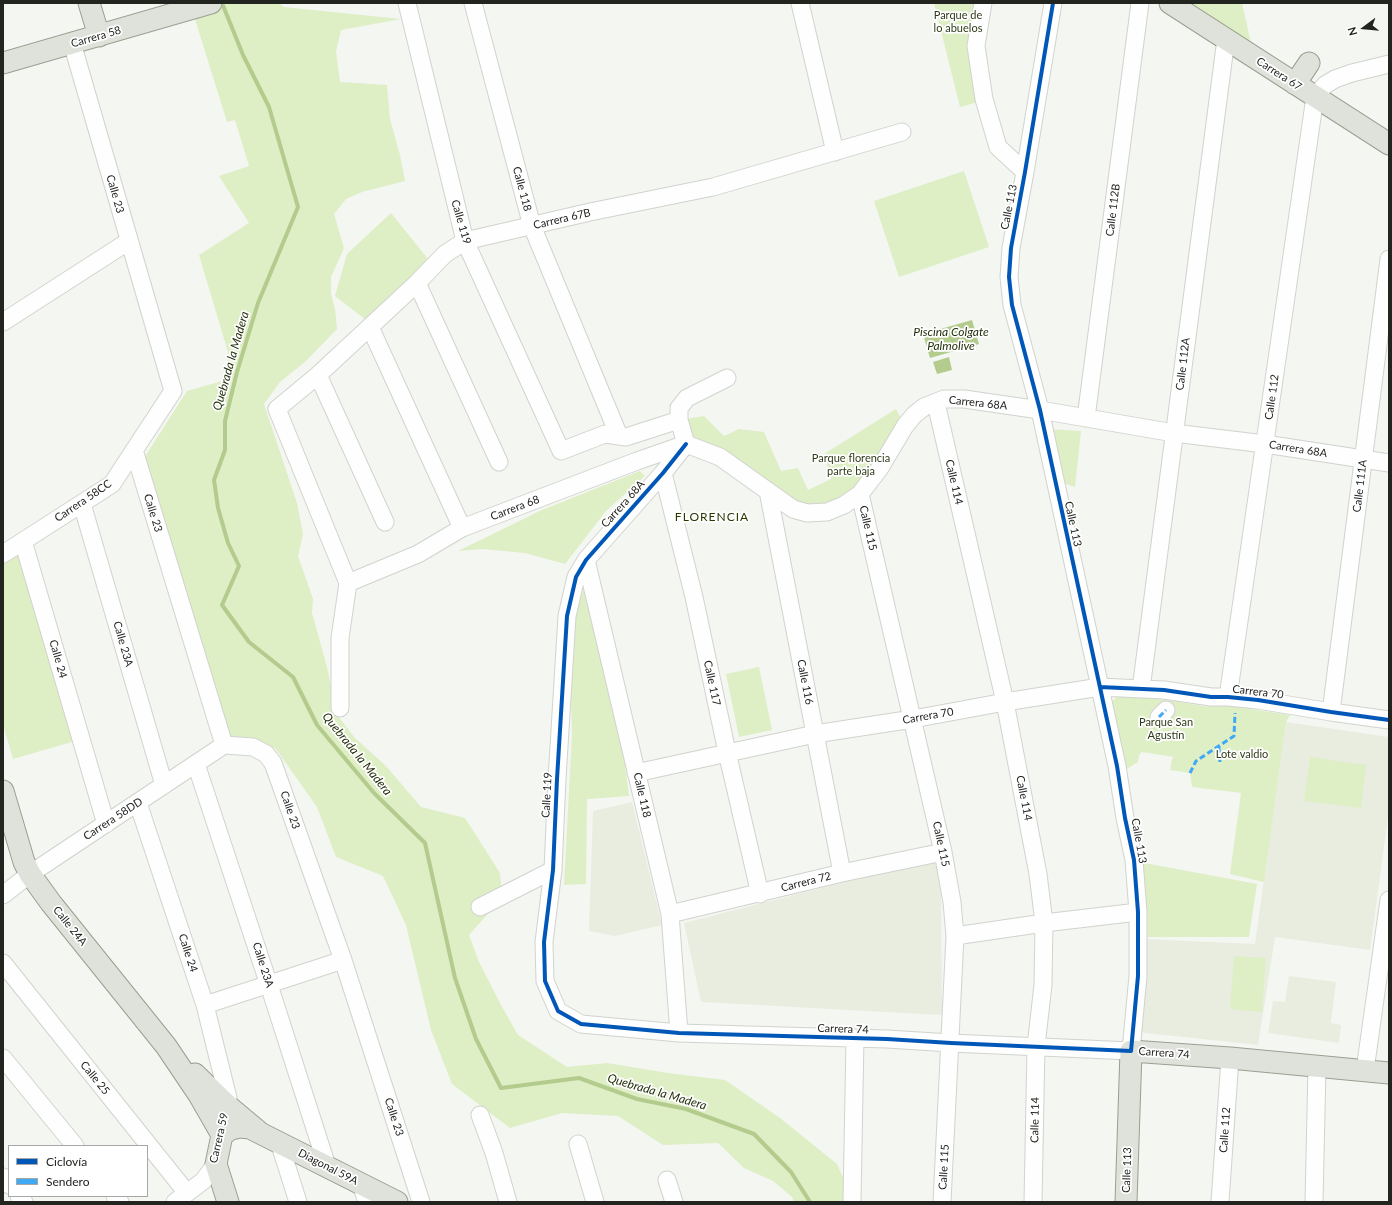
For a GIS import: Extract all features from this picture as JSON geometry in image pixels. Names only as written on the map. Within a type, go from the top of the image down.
[{"type":"main road","points":[[89,3],[99,36]]},
{"type":"main road","name":"Carrera 58","points":[[3,63],[212,3]]},
{"type":"main road","name":"Carrera 67","points":[[1170,3],[1389,144]]},
{"type":"main road","points":[[1290,80],[1302,60]]},
{"type":"main road","name":"Calle 24A","points":[[3,791],[24,862],[30,874],[51,903],[166,1046],[199,1095],[222,1135]]},
{"type":"main road","name":"Calle 24A","points":[[166,1046],[227,1106]]},
{"type":"main road","name":"Carrera 74","points":[[1131,1050],[1389,1073]]},
{"type":"main road","name":"Calle 113","points":[[1126,1202],[1131,1050]]},
{"type":"main road","name":"Diagonal 59A","points":[[227,1106],[258,1132]]},
{"type":"main road","name":"Diagonal 59A","points":[[222,1135],[240,1127],[250,1128],[327,1166],[364,1193],[397,1202]]},
{"type":"main road","name":"Carrera 59","points":[[216,1164],[222,1135]]},
{"type":"main road","points":[[216,1164],[228,1202]]},
{"type":"street","name":"Calle 119","points":[[407,3],[465,241],[561,451],[605,434],[619,436]]},
{"type":"street","name":"Calle 118","points":[[473,3],[532,226],[619,436]]},
{"type":"street","points":[[800,3],[835,152]]},
{"type":"street","points":[[983,3],[976,46],[984,100],[998,147],[1025,172]]},
{"type":"street","name":"Calle 113","points":[[1053,3],[1011,248],[1009,277],[1012,305],[1040,410],[1117,766],[1125,818],[1134,860],[1138,912],[1138,976],[1131,1050]]},
{"type":"street","name":"Calle 112B","points":[[1086,418],[1140,3]]},
{"type":"street","name":"Calle 112A","points":[[1141,689],[1226,39]]},
{"type":"street","name":"Calle 23","points":[[72,43],[173,392]]},
{"type":"street","points":[[1315,97],[1325,85],[1335,79],[1352,73],[1389,64]]},
{"type":"street","name":"Calle 112","points":[[1228,697],[1315,97]]},
{"type":"street","name":"Carrera 67B","points":[[348,582],[277,409],[318,375],[417,283],[445,254],[465,241],[590,212],[714,186],[902,132]]},
{"type":"street","points":[[3,322],[129,241]]},
{"type":"street","name":"Calle 111A","points":[[1331,712],[1389,259]]},
{"type":"street","points":[[417,283],[499,462]]},
{"type":"street","points":[[370,327],[462,528]]},
{"type":"street","points":[[318,375],[385,522]]},
{"type":"street","points":[[686,444],[679,414],[687,398],[727,378]]},
{"type":"street","name":"Carrera 58CC","points":[[3,554],[112,484],[173,392]]},
{"type":"street","name":"Carrera 68A","points":[[576,577],[586,560],[663,473],[686,444],[720,456],[793,509],[807,513],[827,512],[844,505],[860,494],[880,468],[905,426],[914,415],[924,407],[944,399],[964,399],[1040,410],[1174,433],[1265,444],[1389,463]]},
{"type":"street","name":"Calle 114","points":[[936,402],[1005,702],[1038,874],[1044,923],[1043,985],[1036,1046],[1033,1202]]},
{"type":"street","points":[[619,436],[626,437],[679,414]]},
{"type":"street","name":"Carrera 68","points":[[348,582],[418,554],[462,528],[637,461],[686,444]]},
{"type":"street","name":"Calle 23","points":[[134,450],[224,746],[253,747],[266,754],[273,763],[343,960],[421,1202]]},
{"type":"street","name":"Calle 117","points":[[663,473],[694,597],[727,752],[760,894]]},
{"type":"street","name":"Calle 116","points":[[768,491],[842,873]]},
{"type":"street","name":"Calle 115","points":[[860,494],[943,852],[952,902],[955,936],[951,1043],[942,1202]]},
{"type":"street","name":"Calle 23A","points":[[82,504],[164,785]]},
{"type":"street","name":"Calle 24","points":[[23,541],[106,824]]},
{"type":"street","name":"Calle 118","points":[[586,560],[670,914],[679,1033]]},
{"type":"street","name":"Calle 119","points":[[558,1011],[545,981],[544,942],[553,870],[567,616],[576,577]]},
{"type":"street","points":[[340,708],[340,638],[348,582]]},
{"type":"street","name":"Carrera 70","points":[[636,773],[815,734],[1100,687],[1164,690],[1211,697],[1258,700],[1389,720]]},
{"type":"street","name":"Carrera 58DD","points":[[3,895],[30,874],[224,746]]},
{"type":"street","name":"Calle 23A","points":[[196,764],[270,985],[327,1166]]},
{"type":"street","name":"Calle 24","points":[[138,803],[205,1005],[228,1098],[227,1106]]},
{"type":"street","name":"Carrera 72","points":[[670,914],[760,894],[842,873],[943,852]]},
{"type":"street","points":[[480,907],[553,870]]},
{"type":"street","points":[[1365,1070],[1389,900]]},
{"type":"street","points":[[955,936],[1044,923],[1138,912]]},
{"type":"street","points":[[205,1005],[343,960]]},
{"type":"street","name":"Calle 25","points":[[3,963],[141,1145]]},
{"type":"street","name":"Carrera 74","points":[[558,1011],[581,1024],[679,1033],[855,1038],[1131,1050]]},
{"type":"street","points":[[855,1038],[852,1194],[866,1202]]},
{"type":"street","points":[[3,1058],[73,1145]]},
{"type":"street","name":"Calle 112","points":[[1220,1202],[1230,1058]]},
{"type":"street","points":[[1314,1202],[1317,1067]]},
{"type":"street","points":[[199,1095],[209,1102],[227,1106]]},
{"type":"street","name":"Carrera 59","points":[[222,1135],[227,1106]]},
{"type":"street","points":[[480,1115],[494,1153],[508,1202]]},
{"type":"street","points":[[279,1142],[298,1202]]},
{"type":"street","points":[[578,1144],[595,1202]]},
{"type":"street","name":"Calle 25","points":[[148,1154],[181,1197]]},
{"type":"street","name":"Carrera 59","points":[[181,1197],[203,1181],[216,1164]]},
{"type":"street","points":[[667,1180],[674,1202]]},
{"type":"shaded area","points":[[1286,722],[1389,737],[1389,810],[1370,950],[1275,937],[1258,1045],[1137,1032],[1145,939],[1255,944]]},
{"type":"shaded area","points":[[632,802],[662,925],[615,936],[589,931],[593,811]]},
{"type":"shaded area","points":[[935,859],[941,885],[942,1015],[701,1002],[684,923]]},
{"type":"shaded area","points":[[1289,976],[1336,982],[1331,1023],[1341,1025],[1339,1043],[1268,1033],[1273,1001],[1285,1002]]},
{"type":"green space","points":[[190,3],[279,3],[284,7],[401,19],[341,30],[336,51],[340,82],[387,85],[390,119],[400,155],[405,181],[362,192],[346,199],[334,214],[344,248],[331,277],[331,294],[335,309],[337,329],[305,362],[280,382],[264,404],[297,503],[303,534],[298,556],[313,599],[312,613],[327,667],[337,715],[355,738],[386,766],[421,807],[465,818],[500,873],[502,898],[469,935],[479,962],[518,1035],[567,1067],[607,1063],[725,1080],[780,1118],[837,1164],[854,1202],[794,1202],[792,1197],[773,1181],[744,1168],[718,1143],[663,1145],[618,1116],[562,1113],[510,1128],[452,1084],[431,1030],[406,925],[383,876],[336,857],[317,807],[276,749],[255,738],[229,736],[144,458],[187,391],[226,380],[228,352],[199,255],[249,223],[219,176],[249,166],[235,120],[227,122]]},
{"type":"green space","name":"Parque de lo abuelos","points":[[934,3],[979,3],[982,101],[960,107]]},
{"type":"green space","points":[[1189,3],[1242,3],[1251,43]]},
{"type":"green space","points":[[964,171],[989,247],[899,277],[874,201]]},
{"type":"green space","points":[[391,213],[428,259],[366,320],[335,296],[347,254]]},
{"type":"green space","name":"Parque florencia parte baja","points":[[896,409],[905,426],[880,468],[832,506],[805,507],[686,444],[679,420],[704,416],[724,436],[739,429],[764,432],[781,471],[798,468],[808,490],[831,479],[824,454]]},
{"type":"green space","points":[[1048,429],[1081,431],[1075,487],[1057,481]]},
{"type":"green space","points":[[640,471],[645,476],[606,511],[565,564],[525,553],[482,549],[458,551],[542,510]]},
{"type":"green space","points":[[21,553],[75,741],[13,759],[3,724],[3,564]]},
{"type":"green space","points":[[585,588],[624,756],[629,796],[587,799],[586,884],[564,885],[572,735],[570,657],[576,605]]},
{"type":"green space","points":[[759,667],[772,730],[739,737],[726,674]]},
{"type":"green space","name":"Lote valdio","points":[[1119,695],[1142,696],[1209,707],[1210,703],[1290,715],[1286,722],[1264,882],[1230,874],[1241,793],[1192,787],[1190,773],[1170,770],[1172,759],[1174,757],[1142,752],[1139,755],[1138,762],[1122,772],[1110,703]]},
{"type":"green space","points":[[1310,757],[1366,765],[1361,808],[1304,801]]},
{"type":"green space","points":[[1139,862],[1257,884],[1249,937],[1146,937]]},
{"type":"green space","points":[[1234,956],[1266,958],[1262,1012],[1230,1009]]},
{"type":"water","name":"Piscina Colgate Palmolive","points":[[972,320],[979,344],[930,358],[923,334]]},
{"type":"water","points":[[949,357],[952,370],[937,374],[933,362]]},
{"type":"waterway","name":"Quebrada la Madera","points":[[222,3],[243,55],[269,107],[298,207],[258,303],[237,372],[225,421],[225,450],[214,480],[218,508],[228,543],[239,566],[222,605],[249,642],[293,677],[317,725],[374,793],[425,843],[455,978],[476,1039],[501,1088],[579,1078],[637,1099],[686,1109],[754,1134],[791,1172],[810,1202]]},
{"type":"marked path","points":[[1159,717],[1166,710]]},
{"type":"marked path","points":[[1190,773],[1196,761],[1234,736],[1235,713]]},
{"type":"marked path","points":[[1219,747],[1220,763]]},
{"type":"cycle path","points":[[686,444],[663,473],[586,560],[576,577],[567,616],[553,870],[544,942],[545,981],[558,1011],[581,1024],[679,1033],[887,1039],[1131,1051],[1138,976],[1138,912],[1134,860],[1125,818],[1117,766],[1040,410],[1012,305],[1009,277],[1011,248],[1053,3]]},
{"type":"cycle path","points":[[1100,687],[1164,690],[1211,697],[1258,700],[1389,720]]},
{"type":"district","name":"FLORENCIA","points":[[712,517]]},
{"type":"park label","name":"Parque San Agustín","points":[[1166,728]]}]
